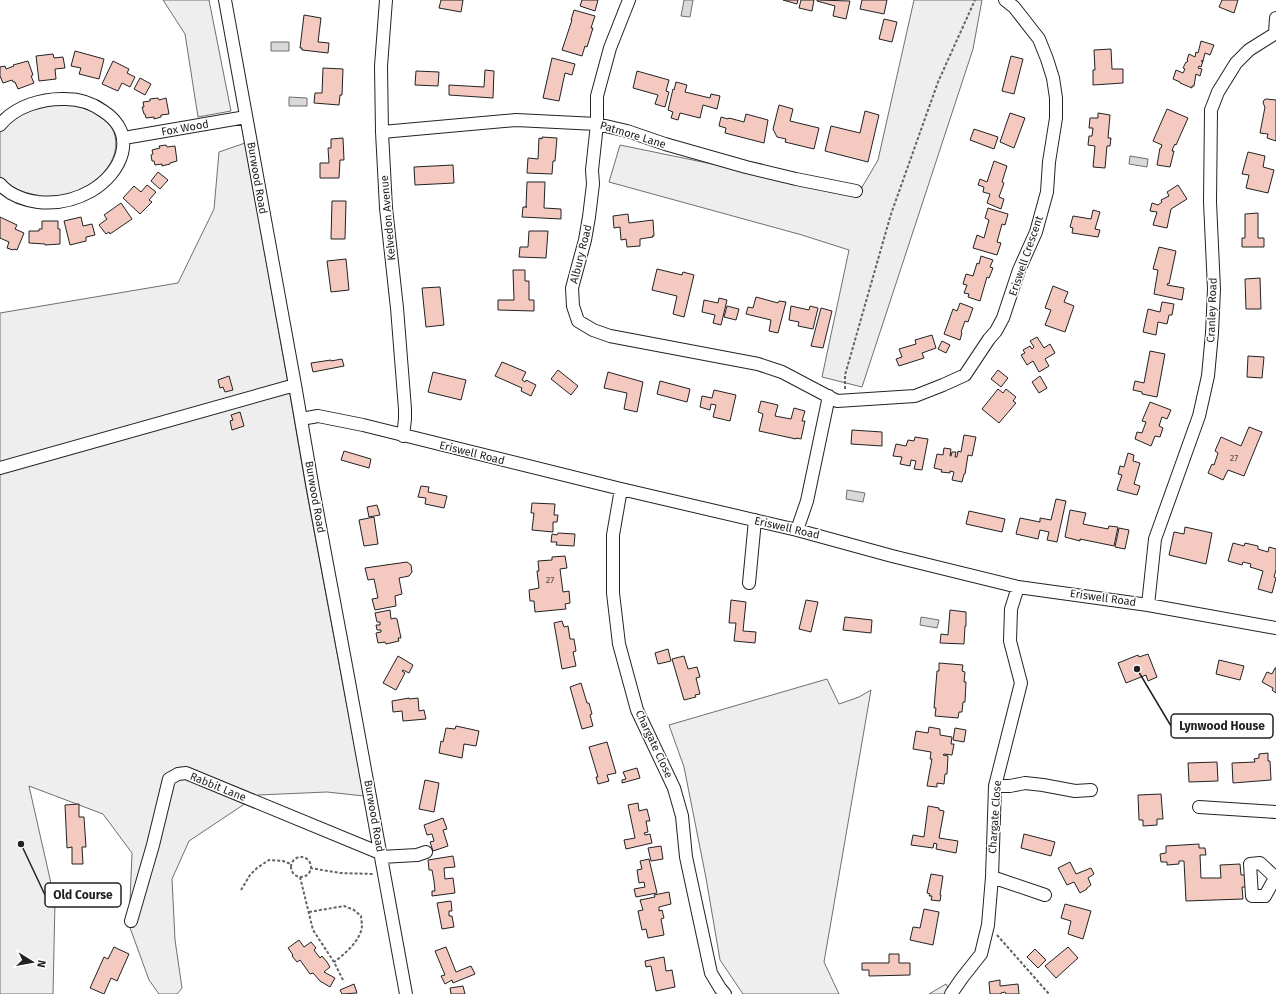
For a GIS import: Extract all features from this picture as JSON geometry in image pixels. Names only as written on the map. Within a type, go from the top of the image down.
[{"type":"street","name":"Burwood Road","points":[[225,0],[406,994]]},
{"type":"street","name":"Kelvedon Avenue","points":[[386,0],[381,72],[382,132],[386,208],[397,308],[405,409],[403,436]]},
{"type":"street","name":"Albury Road","points":[[629,0],[610,48],[597,96],[592,170],[593,184],[589,217],[585,240],[572,288],[573,306],[578,321],[592,330],[610,336],[758,364],[782,372],[829,396]]},
{"type":"street","name":"Eriswell Crescent","points":[[829,396],[838,401],[915,396],[942,385],[964,374],[1004,318],[1019,270],[1036,232],[1047,192],[1049,162],[1056,118],[1054,78],[1039,39],[1014,7],[1005,0]]},
{"type":"street","points":[[1275,33],[1276,18]]},
{"type":"street","name":"Cranley Road","points":[[1148,604],[1155,539],[1199,416],[1208,376],[1214,303],[1210,202],[1211,110],[1218,92],[1236,63],[1249,50],[1275,33]]},
{"type":"street","points":[[0,125],[10,116],[38,102],[57,99],[76,100],[87,102],[105,112],[113,119],[124,138],[120,159],[115,169],[101,184],[90,192],[78,197],[56,202],[32,201],[9,193],[0,184]]},
{"type":"street","name":"Fox Wood","points":[[124,138],[246,117]]},
{"type":"street","name":"Patmore Lane","points":[[382,132],[516,120],[596,124],[627,130],[665,144],[746,167],[856,191]]},
{"type":"street","points":[[0,468],[295,385]]},
{"type":"street","points":[[797,530],[807,501],[829,396]]},
{"type":"street","name":"Eriswell Road","points":[[301,419],[318,416],[621,490],[797,530],[892,556],[1018,587],[1148,604],[1276,628]]},
{"type":"street","name":"Chargate Close","points":[[621,490],[613,535],[613,593],[619,644],[637,710],[674,788],[682,816],[686,857],[711,973],[724,994]]},
{"type":"street","points":[[749,583],[755,520]]},
{"type":"street","name":"Chargate Close","points":[[951,994],[981,954],[988,925],[992,877],[996,786],[1021,683],[1010,641],[1011,609],[1018,587]]},
{"type":"street","name":"Rabbit Lane","points":[[131,921],[153,845],[169,779],[178,774],[186,773],[381,855]]},
{"type":"street","points":[[996,786],[1010,786],[1024,783],[1076,791],[1091,790]]},
{"type":"street","points":[[1199,807],[1276,812]]},
{"type":"street","points":[[381,855],[417,855],[426,852]]},
{"type":"street","points":[[992,877],[1045,895]]},
{"type":"path","points":[[846,400],[845,375],[891,214],[938,82],[975,0]]},
{"type":"path","points":[[302,857],[307,859],[310,868],[308,874],[300,877],[294,874],[291,864],[296,859],[302,857]]},
{"type":"path","points":[[241,890],[250,875],[257,868],[270,860],[283,861],[291,864]]},
{"type":"path","points":[[310,868],[340,873],[374,874],[384,872]]},
{"type":"path","points":[[300,877],[313,930],[334,962],[344,982]]},
{"type":"path","points":[[309,912],[344,906],[354,910],[361,916],[362,926],[357,939],[348,952],[334,962]]},
{"type":"path","points":[[988,925],[1049,994]]},
{"type":"shaded area","points":[[163,0],[209,0],[231,111],[198,117],[185,34]]},
{"type":"shaded area","points":[[684,0],[693,0],[690,17],[681,16]]},
{"type":"shaded area","points":[[914,0],[982,0],[973,49],[862,387],[822,377],[849,250],[802,235],[609,182],[620,145],[858,194],[878,160]]},
{"type":"shaded area","points":[[271,42],[289,42],[289,51],[271,51]]},
{"type":"shaded area","points":[[289,97],[307,98],[307,106],[289,106]]},
{"type":"shaded area","points":[[53,103],[79,105],[103,118],[114,131],[116,148],[113,159],[107,169],[89,185],[67,195],[40,197],[19,190],[0,177],[0,132],[17,116],[30,110]]},
{"type":"shaded area","points":[[245,143],[306,488],[364,796],[327,792],[258,795],[189,841],[172,879],[175,940],[182,988],[177,994],[159,994],[149,980],[129,925],[132,853],[103,814],[29,786],[55,901],[53,994],[0,994],[0,313],[178,283],[214,209],[219,152]]},
{"type":"shaded area","points":[[1130,156],[1148,159],[1147,167],[1129,164]]},
{"type":"shaded area","points":[[847,490],[865,493],[863,502],[846,499]]},
{"type":"shaded area","points":[[921,617],[939,620],[937,628],[920,625]]},
{"type":"shaded area","points":[[827,679],[839,704],[859,697],[871,690],[824,962],[839,994],[743,994],[720,960],[706,878],[684,767],[669,725]]},
{"type":"shaded area","points":[[946,984],[952,994],[929,994]]},
{"type":"building","points":[[441,0],[463,0],[461,12],[439,8]]},
{"type":"building","points":[[582,0],[598,0],[595,11],[580,6]]},
{"type":"building","points":[[783,0],[798,0],[797,4]]},
{"type":"building","points":[[801,0],[814,0],[812,11],[799,8]]},
{"type":"building","points":[[817,0],[850,1],[846,19],[833,16],[835,6]]},
{"type":"building","points":[[862,0],[887,0],[884,14],[860,9]]},
{"type":"building","points":[[1222,0],[1238,0],[1234,13],[1219,7]]},
{"type":"building","points":[[574,10],[595,16],[587,47],[585,46],[582,56],[562,50]]},
{"type":"building","points":[[304,15],[321,18],[318,42],[329,43],[328,53],[302,50],[302,48],[300,48]]},
{"type":"building","points":[[884,19],[897,22],[892,42],[879,39]]},
{"type":"building","points":[[1201,41],[1214,45],[1210,55],[1205,53],[1201,67],[1199,66],[1198,68],[1202,69],[1200,76],[1196,74],[1194,86],[1192,86],[1192,88],[1173,79],[1176,70],[1183,73],[1185,69],[1183,68],[1188,61],[1189,54],[1195,57],[1196,52],[1198,53]]},
{"type":"building","points":[[1111,49],[1112,69],[1123,69],[1123,83],[1093,85],[1093,70],[1095,70],[1094,50]]},
{"type":"building","points":[[75,51],[104,59],[99,79],[79,74],[81,68],[71,66]]},
{"type":"building","points":[[53,54],[54,58],[63,57],[65,68],[55,69],[56,79],[39,81],[36,56]]},
{"type":"building","points":[[1011,56],[1023,59],[1014,94],[1002,91]]},
{"type":"building","points":[[552,58],[575,64],[572,75],[565,73],[559,101],[543,98]]},
{"type":"building","points":[[28,61],[34,83],[18,89],[15,82],[12,80],[3,83],[0,76],[0,67],[5,66],[6,69],[14,66],[13,65]]},
{"type":"building","points":[[113,61],[129,69],[127,73],[135,77],[130,87],[122,83],[118,91],[102,84]]},
{"type":"building","points":[[323,68],[343,69],[342,95],[340,95],[339,105],[314,103],[315,93],[322,93]]},
{"type":"building","points":[[485,70],[494,71],[493,98],[449,95],[449,85],[484,87]]},
{"type":"building","points":[[416,71],[439,72],[438,86],[415,85]]},
{"type":"building","points":[[637,71],[669,80],[666,91],[669,92],[665,107],[655,104],[658,95],[633,88]]},
{"type":"building","points":[[140,78],[151,84],[145,95],[134,89]]},
{"type":"building","points":[[676,82],[687,85],[685,92],[710,98],[711,94],[720,96],[717,109],[703,105],[700,118],[680,113],[678,120],[671,118],[673,112],[668,110]]},
{"type":"building","points":[[158,98],[159,100],[166,98],[169,114],[161,115],[161,117],[154,119],[154,117],[146,118],[142,107],[144,107],[143,102]]},
{"type":"building","points":[[1266,99],[1276,100],[1276,141],[1267,138],[1268,134],[1260,133],[1265,107],[1263,103]]},
{"type":"building","points":[[779,105],[793,109],[790,121],[819,128],[814,149],[785,142],[786,139],[777,137],[773,129]]},
{"type":"building","points":[[1167,109],[1188,118],[1176,145],[1175,144],[1173,148],[1172,151],[1174,151],[1170,167],[1157,165],[1160,148],[1162,145],[1153,141]]},
{"type":"building","points":[[865,111],[879,115],[868,162],[825,151],[831,126],[860,133]]},
{"type":"building","points":[[1010,113],[1025,118],[1014,148],[1000,142]]},
{"type":"building","points":[[1098,113],[1110,115],[1108,138],[1111,138],[1110,146],[1107,146],[1105,168],[1093,167],[1095,146],[1088,145],[1089,136],[1092,136],[1093,128],[1089,128],[1090,118],[1098,118]]},
{"type":"building","points":[[746,114],[768,120],[764,143],[725,133],[726,128],[719,126],[721,117],[744,122]]},
{"type":"building","points":[[974,129],[998,137],[994,149],[970,140]]},
{"type":"building","points":[[542,137],[557,138],[552,174],[527,173],[528,158],[538,159],[539,138],[542,139]]},
{"type":"building","points":[[343,138],[344,160],[340,160],[339,178],[320,178],[320,163],[329,163],[328,148],[331,148],[331,139]]},
{"type":"building","points":[[166,145],[167,147],[175,146],[177,161],[162,166],[162,164],[155,165],[154,161],[152,161],[152,150],[160,148],[159,146]]},
{"type":"building","points":[[1248,152],[1265,156],[1263,167],[1274,170],[1268,193],[1246,188],[1249,175],[1242,174]]},
{"type":"building","points":[[994,161],[1007,166],[1002,182],[1004,183],[999,197],[1004,199],[1001,209],[987,203],[990,194],[983,192],[984,187],[978,185],[980,179],[987,182]]},
{"type":"building","points":[[453,165],[454,183],[415,185],[414,167]]},
{"type":"building","points":[[158,172],[168,180],[160,189],[151,181]]},
{"type":"building","points":[[527,182],[545,182],[544,208],[561,209],[561,219],[522,217],[523,207],[526,207]]},
{"type":"building","points":[[147,185],[156,192],[149,200],[152,202],[140,214],[123,198],[134,186],[141,192]]},
{"type":"building","points":[[1178,185],[1187,199],[1171,209],[1167,228],[1153,225],[1157,212],[1150,211],[1152,203],[1158,205],[1162,202],[1161,200],[1169,196],[1167,192]]},
{"type":"building","points":[[332,201],[346,201],[345,239],[331,239]]},
{"type":"building","points":[[121,203],[132,219],[110,234],[109,232],[106,234],[99,225],[107,219],[104,215]]},
{"type":"building","points":[[988,208],[1008,214],[1005,225],[1002,224],[997,242],[1001,243],[997,255],[973,248],[977,235],[984,238],[989,220],[985,218]]},
{"type":"building","points":[[1093,210],[1100,212],[1095,229],[1100,230],[1098,237],[1072,233],[1073,228],[1070,227],[1073,216],[1091,219]]},
{"type":"building","points":[[1258,213],[1258,238],[1264,238],[1264,247],[1242,247],[1242,238],[1245,238],[1245,214]]},
{"type":"building","points":[[628,214],[629,223],[653,220],[654,236],[640,239],[640,246],[627,247],[626,239],[621,240],[620,227],[614,228],[613,216]]},
{"type":"building","points":[[0,217],[17,225],[15,229],[24,233],[17,250],[7,248],[9,242],[0,238]]},
{"type":"building","points":[[81,217],[83,226],[92,224],[95,235],[86,237],[86,241],[70,245],[64,221]]},
{"type":"building","points":[[42,221],[58,221],[58,229],[60,229],[60,244],[45,245],[29,243],[29,231],[39,231],[39,229],[42,229]]},
{"type":"building","points":[[529,231],[548,231],[546,258],[519,257],[520,247],[528,247]]},
{"type":"building","points":[[1159,247],[1176,251],[1169,284],[1168,283],[1167,285],[1184,288],[1182,300],[1154,294],[1158,270],[1153,269]]},
{"type":"building","points":[[981,256],[993,260],[990,267],[993,268],[989,278],[987,277],[980,301],[968,297],[969,294],[964,293],[967,285],[963,284],[966,274],[973,276]]},
{"type":"building","points":[[346,259],[349,290],[331,292],[327,261]]},
{"type":"building","points":[[657,269],[682,275],[683,272],[694,275],[684,317],[673,314],[677,296],[652,290]]},
{"type":"building","points":[[513,270],[525,270],[525,281],[529,281],[529,300],[534,300],[534,311],[498,310],[498,300],[514,300]]},
{"type":"building","points":[[1260,278],[1261,309],[1246,309],[1245,279]]},
{"type":"building","points":[[1053,286],[1068,292],[1064,302],[1074,306],[1065,332],[1045,325],[1051,310],[1045,308]]},
{"type":"building","points":[[440,287],[444,325],[426,327],[422,288]]},
{"type":"building","points":[[756,297],[778,303],[779,301],[786,302],[778,333],[769,331],[771,320],[746,314],[748,307],[753,308]]},
{"type":"building","points":[[719,298],[727,300],[721,325],[713,323],[715,315],[702,312],[704,300],[718,303]]},
{"type":"building","points":[[1162,302],[1174,304],[1172,315],[1169,315],[1167,324],[1158,322],[1156,335],[1143,332],[1148,309],[1160,312]]},
{"type":"building","points":[[960,303],[973,308],[968,322],[965,321],[960,340],[944,334],[953,309],[957,311]]},
{"type":"building","points":[[727,306],[739,309],[736,320],[724,317]]},
{"type":"building","points":[[791,306],[809,310],[810,306],[818,308],[813,329],[798,326],[799,322],[789,320]]},
{"type":"building","points":[[821,308],[832,311],[823,348],[811,346]]},
{"type":"building","points":[[932,335],[936,348],[922,353],[924,358],[899,366],[896,359],[902,357],[899,349],[916,344],[915,340]]},
{"type":"building","points":[[1037,337],[1044,348],[1050,344],[1055,353],[1045,359],[1049,366],[1039,372],[1033,361],[1027,365],[1021,355],[1025,353],[1023,350],[1030,346],[1032,349],[1034,347],[1030,341]]},
{"type":"building","points":[[942,341],[950,345],[946,353],[938,349]]},
{"type":"building","points":[[1150,351],[1165,354],[1157,397],[1142,394],[1142,392],[1133,390],[1135,381],[1144,383]]},
{"type":"building","points":[[1248,356],[1264,357],[1262,378],[1247,377]]},
{"type":"building","points":[[342,359],[344,366],[313,372],[311,363]]},
{"type":"building","points":[[502,362],[526,372],[522,380],[525,382],[526,380],[536,385],[531,396],[521,391],[522,388],[495,376]]},
{"type":"building","points":[[558,370],[578,386],[571,395],[551,379]]},
{"type":"building","points":[[998,370],[1008,378],[1001,387],[991,379]]},
{"type":"building","points":[[433,372],[466,380],[461,400],[428,392]]},
{"type":"building","points":[[608,372],[643,382],[637,412],[624,409],[627,393],[604,388]]},
{"type":"building","points":[[229,376],[233,390],[225,392],[223,387],[220,388],[218,380]]},
{"type":"building","points":[[1040,376],[1047,388],[1039,393],[1032,382]]},
{"type":"building","points":[[660,381],[690,389],[687,402],[657,394]]},
{"type":"building","points":[[998,389],[1003,393],[1006,389],[1016,397],[1013,401],[1016,403],[999,423],[982,409]]},
{"type":"building","points":[[714,390],[736,395],[730,421],[713,417],[716,405],[711,404],[710,410],[700,407],[702,396],[712,398]]},
{"type":"building","points":[[761,401],[778,405],[775,416],[791,419],[794,408],[805,411],[802,421],[805,421],[801,439],[759,431],[763,414],[758,412]]},
{"type":"building","points":[[1150,402],[1171,410],[1167,419],[1162,417],[1159,426],[1163,428],[1160,437],[1155,436],[1151,446],[1135,439],[1137,432],[1142,433],[1146,422],[1142,421]]},
{"type":"building","points":[[240,412],[244,426],[232,430],[230,421],[233,420],[231,415]]},
{"type":"building","points":[[1249,427],[1262,432],[1244,476],[1228,470],[1223,480],[1208,473],[1212,464],[1214,465],[1218,453],[1215,451],[1221,437],[1241,446]]},
{"type":"building","points":[[852,430],[882,432],[882,446],[851,444]]},
{"type":"building","points":[[964,435],[976,437],[972,456],[968,455],[962,482],[952,480],[954,472],[941,472],[942,470],[934,468],[937,454],[943,455],[944,448],[951,449],[950,456],[952,452],[956,452],[955,457],[957,457],[958,451],[961,452]]},
{"type":"building","points":[[915,437],[928,439],[922,470],[914,469],[916,461],[911,460],[910,466],[900,464],[902,457],[893,456],[896,444],[906,446],[908,440],[914,441]]},
{"type":"building","points":[[344,451],[371,459],[369,468],[341,460]]},
{"type":"building","points":[[1128,453],[1134,455],[1133,461],[1140,463],[1134,484],[1140,486],[1137,495],[1117,490],[1122,475],[1118,474],[1120,466],[1124,467]]},
{"type":"building","points":[[421,486],[429,487],[428,492],[447,496],[444,508],[425,504],[426,498],[418,497]]},
{"type":"building","points":[[1056,499],[1066,501],[1057,542],[1047,540],[1049,532],[1040,530],[1038,539],[1016,534],[1020,518],[1040,522],[1040,518],[1051,520]]},
{"type":"building","points":[[532,503],[555,504],[554,515],[558,515],[557,522],[553,522],[553,532],[532,530],[534,513],[531,513]]},
{"type":"building","points":[[377,505],[380,515],[369,517],[367,507]]},
{"type":"building","points":[[1070,510],[1086,513],[1083,524],[1108,529],[1109,526],[1118,527],[1114,546],[1080,539],[1080,541],[1065,537]]},
{"type":"building","points":[[969,511],[1005,519],[1002,532],[966,524]]},
{"type":"building","points":[[374,517],[378,544],[364,546],[359,520]]},
{"type":"building","points":[[1185,527],[1212,533],[1206,564],[1169,555],[1174,532],[1184,534]]},
{"type":"building","points":[[1119,528],[1129,530],[1125,549],[1115,547]]},
{"type":"building","points":[[558,533],[575,534],[574,546],[556,545],[557,542],[551,542],[552,534],[557,535]]},
{"type":"building","points":[[1233,543],[1244,546],[1245,543],[1258,546],[1258,549],[1268,552],[1269,547],[1276,549],[1276,570],[1274,577],[1276,578],[1272,593],[1258,589],[1263,571],[1250,567],[1251,564],[1243,562],[1242,565],[1228,561]]},
{"type":"building","points":[[565,556],[567,568],[560,569],[563,592],[569,591],[570,603],[565,604],[566,609],[535,612],[534,601],[530,601],[529,590],[539,588],[537,571],[539,571],[538,561],[552,560],[552,557]]},
{"type":"building","points":[[407,562],[411,565],[412,572],[409,576],[399,578],[402,594],[395,596],[396,606],[375,610],[372,599],[378,598],[374,579],[368,580],[365,568]]},
{"type":"building","points":[[731,600],[746,602],[743,631],[756,632],[755,643],[734,641],[736,623],[729,623]]},
{"type":"building","points":[[806,600],[818,602],[811,632],[799,629]]},
{"type":"building","points":[[390,610],[391,619],[397,619],[401,638],[398,638],[399,641],[386,644],[385,642],[378,643],[376,633],[381,632],[381,630],[377,630],[376,625],[380,625],[380,622],[377,622],[375,613]]},
{"type":"building","points":[[950,610],[966,612],[964,644],[940,643],[941,634],[948,635]]},
{"type":"building","points":[[845,617],[872,620],[871,633],[843,630]]},
{"type":"building","points":[[562,621],[564,627],[568,626],[570,639],[574,639],[576,651],[573,652],[576,666],[562,669],[554,623]]},
{"type":"building","points":[[668,649],[671,661],[658,664],[655,653]]},
{"type":"building","points":[[1148,654],[1157,677],[1148,681],[1146,675],[1126,683],[1118,663],[1138,655],[1139,657]]},
{"type":"building","points":[[398,656],[413,665],[409,673],[403,670],[402,671],[405,673],[396,690],[383,683]]},
{"type":"building","points":[[684,656],[688,669],[697,667],[700,677],[696,678],[700,694],[695,695],[696,697],[684,700],[672,659]]},
{"type":"building","points":[[1219,660],[1244,666],[1240,680],[1216,674]]},
{"type":"building","points":[[939,663],[963,665],[962,671],[965,672],[964,682],[966,682],[965,702],[963,702],[962,712],[959,712],[958,718],[935,716],[936,708],[934,708]]},
{"type":"building","points":[[1275,668],[1276,693],[1272,690],[1273,688],[1262,682],[1267,672],[1272,674]]},
{"type":"building","points":[[581,683],[587,703],[589,703],[593,726],[582,729],[570,687]]},
{"type":"building","points":[[418,698],[419,711],[424,710],[426,719],[403,721],[402,711],[393,712],[392,701]]},
{"type":"building","points":[[456,726],[479,731],[476,746],[464,744],[462,758],[439,753],[441,741],[443,742],[446,728],[455,729]]},
{"type":"building","points":[[929,727],[940,729],[940,735],[952,737],[951,744],[954,744],[952,755],[943,755],[948,756],[947,774],[945,774],[944,784],[937,783],[937,787],[927,786],[932,759],[930,759],[931,752],[913,749],[916,731],[928,733]]},
{"type":"building","points":[[955,728],[966,730],[964,742],[953,740]]},
{"type":"building","points":[[607,742],[616,773],[607,775],[609,781],[598,784],[596,777],[598,777],[589,747]]},
{"type":"building","points":[[1268,753],[1271,780],[1233,783],[1232,763],[1255,762],[1254,759],[1259,758],[1259,754]]},
{"type":"building","points":[[1217,762],[1218,781],[1189,782],[1188,763]]},
{"type":"building","points":[[637,768],[640,778],[622,783],[622,780],[626,779],[623,772]]},
{"type":"building","points":[[425,780],[439,783],[434,812],[419,809]]},
{"type":"building","points":[[1161,794],[1163,819],[1157,819],[1157,825],[1143,826],[1143,820],[1139,820],[1138,795]]},
{"type":"building","points":[[638,803],[639,811],[647,809],[650,821],[646,821],[648,832],[644,833],[645,835],[650,834],[652,843],[626,849],[624,840],[635,838],[628,805]]},
{"type":"building","points":[[79,804],[79,817],[84,817],[86,847],[82,847],[83,864],[72,864],[72,847],[67,848],[65,805]]},
{"type":"building","points":[[928,806],[939,808],[939,810],[944,811],[939,838],[958,841],[956,853],[936,849],[937,844],[934,843],[933,848],[911,845],[913,835],[924,837]]},
{"type":"building","points":[[443,818],[447,829],[443,830],[448,846],[433,851],[430,842],[434,841],[432,834],[427,835],[424,825]]},
{"type":"building","points":[[1024,834],[1055,842],[1051,856],[1021,848]]},
{"type":"building","points":[[1199,844],[1199,848],[1205,848],[1206,855],[1200,855],[1201,878],[1221,878],[1220,865],[1240,864],[1241,875],[1247,875],[1248,887],[1242,887],[1243,899],[1186,901],[1184,861],[1179,861],[1179,864],[1167,865],[1167,862],[1161,862],[1160,854],[1166,853],[1166,846]]},
{"type":"building","points":[[661,846],[663,859],[651,861],[648,848]]},
{"type":"building","points":[[453,856],[455,867],[444,868],[445,879],[453,878],[455,893],[432,896],[432,891],[435,891],[434,881],[432,870],[429,870],[428,860]]},
{"type":"building","points":[[649,859],[657,893],[636,897],[634,889],[645,887],[644,882],[639,883],[637,870],[642,869],[640,861]]},
{"type":"building","points":[[1070,862],[1076,874],[1091,868],[1094,874],[1088,878],[1091,885],[1080,893],[1074,882],[1067,885],[1058,868]]},
{"type":"building","points":[[931,874],[943,876],[940,901],[931,900],[932,896],[929,896],[930,894],[927,893]]},
{"type":"building","points":[[669,892],[671,904],[659,907],[659,911],[662,910],[664,918],[661,919],[664,935],[648,938],[646,929],[642,930],[638,911],[643,910],[640,900]]},
{"type":"building","points":[[451,901],[452,911],[449,911],[449,916],[452,916],[454,927],[442,929],[437,903]]},
{"type":"building","points":[[1065,904],[1091,911],[1083,939],[1068,934],[1071,921],[1061,918]]},
{"type":"building","points":[[924,909],[939,912],[933,945],[910,940],[913,927],[920,928]]},
{"type":"building","points":[[299,940],[304,947],[311,942],[316,948],[314,950],[320,958],[322,956],[327,962],[330,967],[324,972],[335,978],[330,987],[320,981],[313,973],[310,974],[300,960],[297,962],[292,956],[293,955],[288,948]]},
{"type":"building","points":[[114,947],[129,954],[117,981],[111,978],[104,994],[90,988],[104,957],[108,959]]},
{"type":"building","points":[[446,947],[456,972],[471,966],[475,974],[453,983],[452,980],[445,984],[441,976],[445,975],[435,951]]},
{"type":"building","points":[[1068,947],[1078,958],[1056,978],[1045,966]]},
{"type":"building","points":[[1035,949],[1046,960],[1038,968],[1027,957]]},
{"type":"building","points":[[889,954],[899,954],[899,963],[910,963],[910,975],[869,976],[869,970],[862,970],[862,963],[889,963]]},
{"type":"building","points":[[664,957],[666,971],[672,970],[675,987],[656,991],[651,966],[646,967],[645,961]]},
{"type":"building","points":[[1000,980],[1000,986],[1018,984],[1019,994],[1006,994],[1005,992],[1001,994],[990,994],[989,982]]},
{"type":"building","points":[[354,984],[357,993],[342,994],[340,990]]},
{"type":"building","points":[[463,986],[465,994],[451,994],[450,988]]},
{"type":"place","name":"Lynwood House","points":[[1137,669]]},
{"type":"place","name":"Old Course","points":[[21,844]]}]
